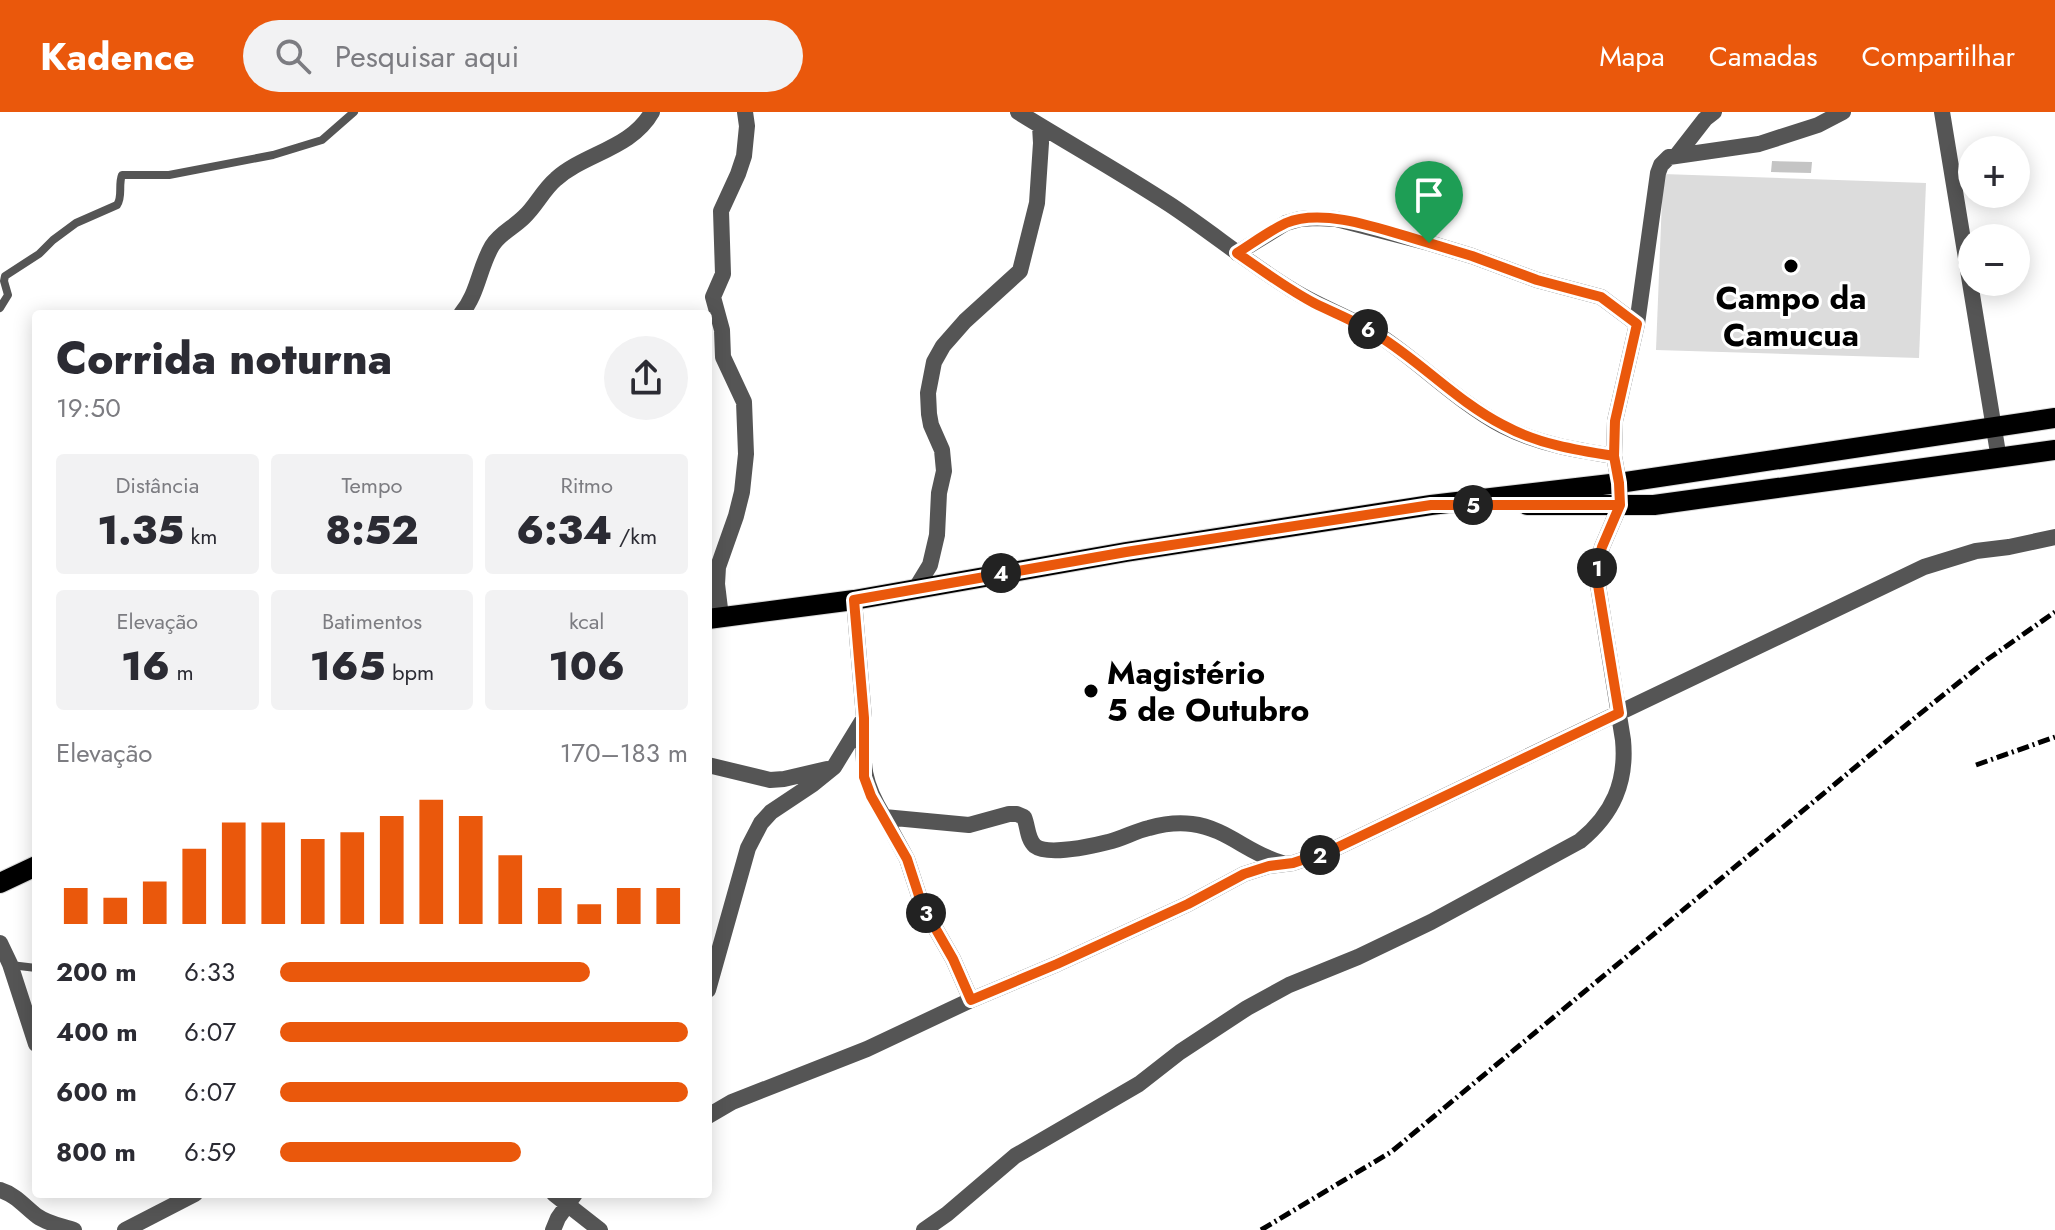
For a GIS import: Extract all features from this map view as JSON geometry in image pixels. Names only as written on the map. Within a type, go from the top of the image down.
[{"type":"main road","points":[[714,618],[854,600],[1126,552],[1431,505],[1619,483],[2055,418]]},
{"type":"main road","points":[[1431,505],[1654,505],[2055,450]]},
{"type":"main road","points":[[0,883],[32,868]]},
{"type":"street","points":[[463,310],[477,288],[491,247],[500,235],[523,218],[556,179],[614,147],[636,131],[652,112]]},
{"type":"street","points":[[714,618],[718,567],[739,504],[745,474],[744,402],[723,357],[722,330],[713,297],[721,283],[724,266],[719,219],[744,156],[745,112]]},
{"type":"street","points":[[1018,112],[1169,205],[1289,288],[1381,336],[1483,414],[1535,439],[1568,449],[1614,456]]},
{"type":"street","points":[[1677,155],[1714,112]]},
{"type":"street","points":[[924,1230],[1015,1156],[1139,1084],[1180,1052],[1247,1008],[1289,985],[1431,922],[1580,841],[1596,829],[1608,812],[1625,763],[1597,565],[1620,505],[1614,456],[1615,421],[1637,324],[1658,173],[1664,160],[1677,155],[1759,144],[1818,125],[1843,112]]},
{"type":"street","points":[[1942,112],[1999,459]]},
{"type":"street","points":[[916,588],[930,565],[937,535],[939,493],[944,471],[942,450],[929,414],[928,393],[934,362],[943,346],[965,321],[1020,271],[1037,203],[1040,126]]},
{"type":"street","points":[[1237,253],[1286,223],[1300,219],[1336,219],[1429,243],[1537,280],[1601,297],[1637,324]]},
{"type":"street","points":[[712,1114],[732,1102],[867,1049],[1057,964],[1188,904],[1244,874],[1332,850],[1924,567],[1976,551],[2055,537]]},
{"type":"street","points":[[854,600],[864,718],[864,777],[871,796],[907,859],[922,905],[953,959],[971,1000]]},
{"type":"street","points":[[712,976],[754,834],[771,812],[834,767],[864,718]]},
{"type":"street","points":[[712,766],[770,780],[834,767]]},
{"type":"street","points":[[884,817],[969,825],[1017,814],[1024,817],[1033,844],[1049,850],[1107,842],[1163,824],[1197,824],[1227,834],[1284,864]]},
{"type":"street","points":[[0,943],[32,1032]]},
{"type":"street","points":[[0,1190],[22,1201],[42,1219],[74,1230]]},
{"type":"street","points":[[553,1230],[565,1198]]},
{"type":"street","points":[[566,1198],[600,1230]]},
{"type":"street","points":[[130,1229],[172,1199]]},
{"type":"lane","points":[[0,308],[8,295],[5,276],[39,254],[76,223],[117,205],[122,175],[177,174],[273,155],[322,140],[354,112]]},
{"type":"lane","points":[[10,964],[32,967]]},
{"type":"shaded area","name":"Campo da Camucua","points":[[1663,174],[1926,183],[1919,358],[1656,350]]},
{"type":"building","points":[[1772,161],[1812,162],[1811,173],[1771,172]]},
{"type":"railway","points":[[1261,1230],[1391,1152],[1911,721],[1988,659],[2055,612]]},
{"type":"railway","points":[[1976,765],[2055,737]]},
{"type":"place","name":"Campo da Camucua","points":[[1791,266]]},
{"type":"place","name":"Magistério 5 de Outubro","points":[[1091,691]]},
{"type":"route","points":[[1429,243],[1361,224],[1316,218],[1286,223],[1237,253],[1315,303],[1381,336],[1483,414],[1504,426],[1568,449],[1614,456],[1619,483],[1620,505],[1431,505],[1126,552],[854,600],[864,718],[864,777],[871,796],[907,859],[922,905],[953,959],[971,1000],[1188,904],[1244,874],[1332,850],[1619,713],[1597,565],[1620,505],[1614,456],[1615,421],[1637,324],[1601,297],[1537,280],[1429,243]]}]
